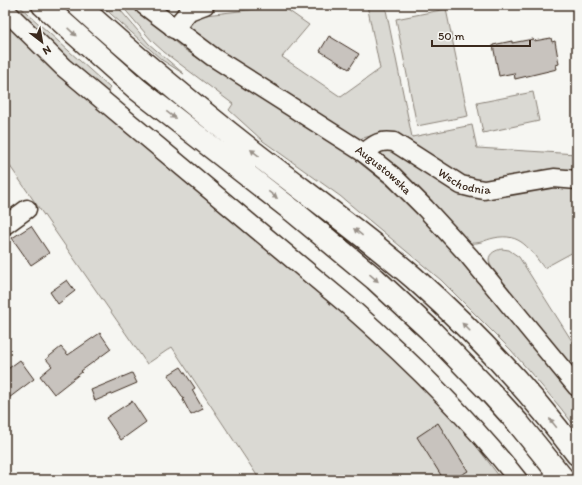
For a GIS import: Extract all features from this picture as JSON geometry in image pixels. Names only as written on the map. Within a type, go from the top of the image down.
[{"type":"highway","points":[[43,5],[137,89],[293,211],[376,279],[430,330],[490,392],[518,423],[564,480]]},
{"type":"highway","points":[[78,5],[148,67],[199,109],[414,278],[463,324],[502,364],[577,454]]},
{"type":"street","name":"Augustowska","points":[[144,5],[213,57],[364,153],[393,176],[469,256],[577,386]]},
{"type":"street","points":[[174,29],[189,10],[205,5]]},
{"type":"street","points":[[5,10],[63,67],[396,347],[470,424],[518,480]]},
{"type":"street","name":"Wschodnia","points":[[364,153],[377,143],[385,141],[394,142],[461,185],[484,190],[554,178],[577,180]]},
{"type":"street","points":[[5,225],[27,209]]},
{"type":"shaded area","points":[[5,5],[18,5],[110,88],[104,95]]},
{"type":"shaded area","points":[[101,5],[116,5],[149,44],[184,74],[162,60]]},
{"type":"shaded area","points":[[121,5],[133,5],[182,48],[345,151],[414,208],[438,233],[577,400],[577,429],[511,350],[441,280],[340,196],[263,141],[229,110],[233,104],[164,52],[152,41]]},
{"type":"shaded area","points":[[367,5],[385,5],[412,137],[472,125],[477,148],[577,154],[577,173],[491,183],[469,181],[377,134],[360,139],[286,94],[194,32],[190,26],[191,21],[197,16],[282,6],[309,25],[282,57],[341,97],[380,69]]},
{"type":"shaded area","points":[[446,9],[468,116],[417,126],[396,19]]},
{"type":"shaded area","points":[[5,20],[53,66],[234,222],[382,345],[468,435],[502,480],[260,480],[172,347],[147,364],[5,159]]},
{"type":"shaded area","points":[[533,92],[539,121],[483,133],[477,103]]},
{"type":"shaded area","points":[[391,148],[451,186],[552,184],[577,186],[577,250],[544,268],[529,249],[518,240],[503,237],[470,243],[380,155],[382,151]]},
{"type":"shaded area","points":[[502,249],[509,250],[519,257],[577,349],[577,374],[513,298],[492,269],[489,260],[490,255],[495,251]]},
{"type":"building","points":[[329,36],[359,54],[349,69],[320,51]]},
{"type":"building","points":[[551,38],[552,42],[555,41],[559,64],[556,65],[557,69],[515,79],[514,73],[499,76],[493,45],[512,41],[512,43],[533,39],[534,41]]},
{"type":"building","points":[[31,226],[49,253],[31,265],[12,238]]},
{"type":"building","points":[[67,280],[75,291],[58,304],[50,292]]},
{"type":"building","points":[[100,333],[111,349],[81,371],[82,372],[54,394],[40,376],[52,366],[46,359],[61,347],[68,355]]},
{"type":"building","points":[[20,360],[34,379],[5,401],[5,371]]},
{"type":"building","points":[[181,367],[195,388],[192,390],[203,409],[191,415],[183,400],[184,399],[168,375]]},
{"type":"building","points":[[132,373],[137,383],[95,401],[91,390]]},
{"type":"building","points":[[132,401],[146,422],[121,440],[106,418]]},
{"type":"building","points":[[438,423],[468,471],[461,475],[464,480],[444,480],[417,437]]}]
